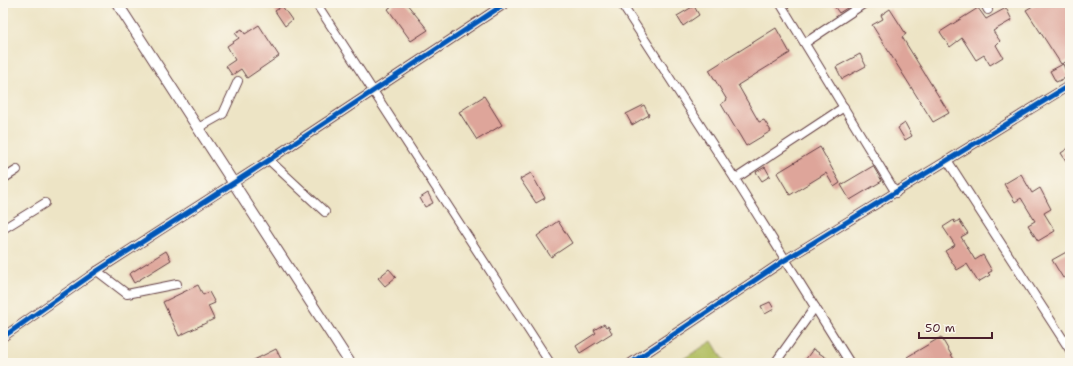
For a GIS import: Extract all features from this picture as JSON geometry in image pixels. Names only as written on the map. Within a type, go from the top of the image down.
[{"type":"street","points":[[117,3],[350,363]]},
{"type":"street","points":[[316,3],[550,363]]},
{"type":"street","points":[[3,337],[96,271],[374,92],[506,3]]},
{"type":"street","points":[[621,3],[735,179],[850,363]]},
{"type":"street","points":[[780,3],[896,193]]},
{"type":"street","points":[[805,43],[865,3]]},
{"type":"street","points":[[198,128],[223,114],[238,81]]},
{"type":"street","points":[[631,363],[785,260],[1070,85]]},
{"type":"street","points":[[735,179],[844,107]]},
{"type":"street","points":[[269,160],[325,212]]},
{"type":"street","points":[[947,160],[1070,350]]},
{"type":"street","points":[[3,180],[17,170]]},
{"type":"street","points":[[3,229],[45,203]]},
{"type":"street","points":[[96,271],[127,294],[177,284]]},
{"type":"street","points":[[776,363],[814,307]]},
{"type":"green space","points":[[712,341],[725,363],[677,363]]},
{"type":"building","points":[[396,3],[406,3],[428,30],[411,41],[388,9]]},
{"type":"building","points":[[832,3],[855,3],[839,13]]},
{"type":"building","points":[[1038,3],[1070,3],[1070,60],[1061,64],[1026,10]]},
{"type":"building","points":[[282,6],[292,20],[285,26],[275,11]]},
{"type":"building","points":[[694,6],[699,15],[683,26],[677,16]]},
{"type":"building","points":[[978,8],[986,19],[1006,8],[1012,20],[993,31],[1000,41],[996,45],[1003,57],[990,65],[984,55],[976,60],[962,38],[950,47],[940,32]]},
{"type":"building","points":[[890,9],[906,34],[902,37],[949,113],[933,122],[872,25],[883,19],[881,15]]},
{"type":"building","points":[[259,25],[279,56],[247,78],[241,69],[232,75],[226,66],[235,60],[227,46],[239,38],[235,33],[242,29],[245,34]]},
{"type":"building","points":[[776,28],[790,53],[738,85],[759,122],[764,120],[771,131],[746,146],[721,104],[727,100],[709,70]]},
{"type":"building","points":[[860,54],[866,66],[842,79],[836,67]]},
{"type":"building","points":[[1063,64],[1068,77],[1056,82],[1050,71]]},
{"type":"building","points":[[484,96],[502,125],[477,140],[459,112]]},
{"type":"building","points":[[644,105],[649,115],[632,125],[626,114]]},
{"type":"building","points":[[905,123],[912,136],[905,140],[898,128]]},
{"type":"building","points":[[820,147],[840,183],[834,187],[826,173],[790,195],[777,173]]},
{"type":"building","points":[[1070,147],[1070,167],[1061,153]]},
{"type":"building","points":[[873,166],[882,181],[850,200],[841,185]]},
{"type":"building","points":[[765,167],[770,176],[762,181],[756,172]]},
{"type":"building","points":[[531,173],[545,198],[536,203],[520,179]]},
{"type":"building","points":[[1021,174],[1032,193],[1040,188],[1051,209],[1044,213],[1055,231],[1038,241],[1028,225],[1035,221],[1021,198],[1015,202],[1004,184]]},
{"type":"building","points":[[428,193],[433,203],[425,207],[420,198]]},
{"type":"building","points":[[954,220],[955,223],[959,220],[968,233],[961,237],[975,260],[983,255],[992,271],[988,273],[990,275],[978,282],[967,264],[957,270],[945,251],[955,245],[943,227]]},
{"type":"building","points":[[558,221],[572,243],[551,257],[537,236]]},
{"type":"building","points":[[1070,250],[1070,274],[1063,278],[1052,260]]},
{"type":"building","points":[[166,251],[171,260],[134,283],[129,274]]},
{"type":"building","points":[[389,269],[396,277],[385,286],[378,278]]},
{"type":"building","points":[[198,285],[203,295],[209,292],[215,303],[208,306],[214,319],[179,336],[163,302]]},
{"type":"building","points":[[770,302],[774,309],[765,314],[761,306]]},
{"type":"building","points":[[604,324],[606,327],[608,326],[612,333],[580,353],[576,346],[596,333],[594,330]]},
{"type":"building","points":[[941,337],[956,363],[910,363],[907,357]]},
{"type":"building","points":[[276,349],[283,363],[248,363]]},
{"type":"building","points":[[813,349],[834,363],[803,363]]},
{"type":"cycle path","points":[[3,337],[97,271],[269,160],[506,3]]},
{"type":"cycle path","points":[[631,363],[785,260],[1070,85]]}]
